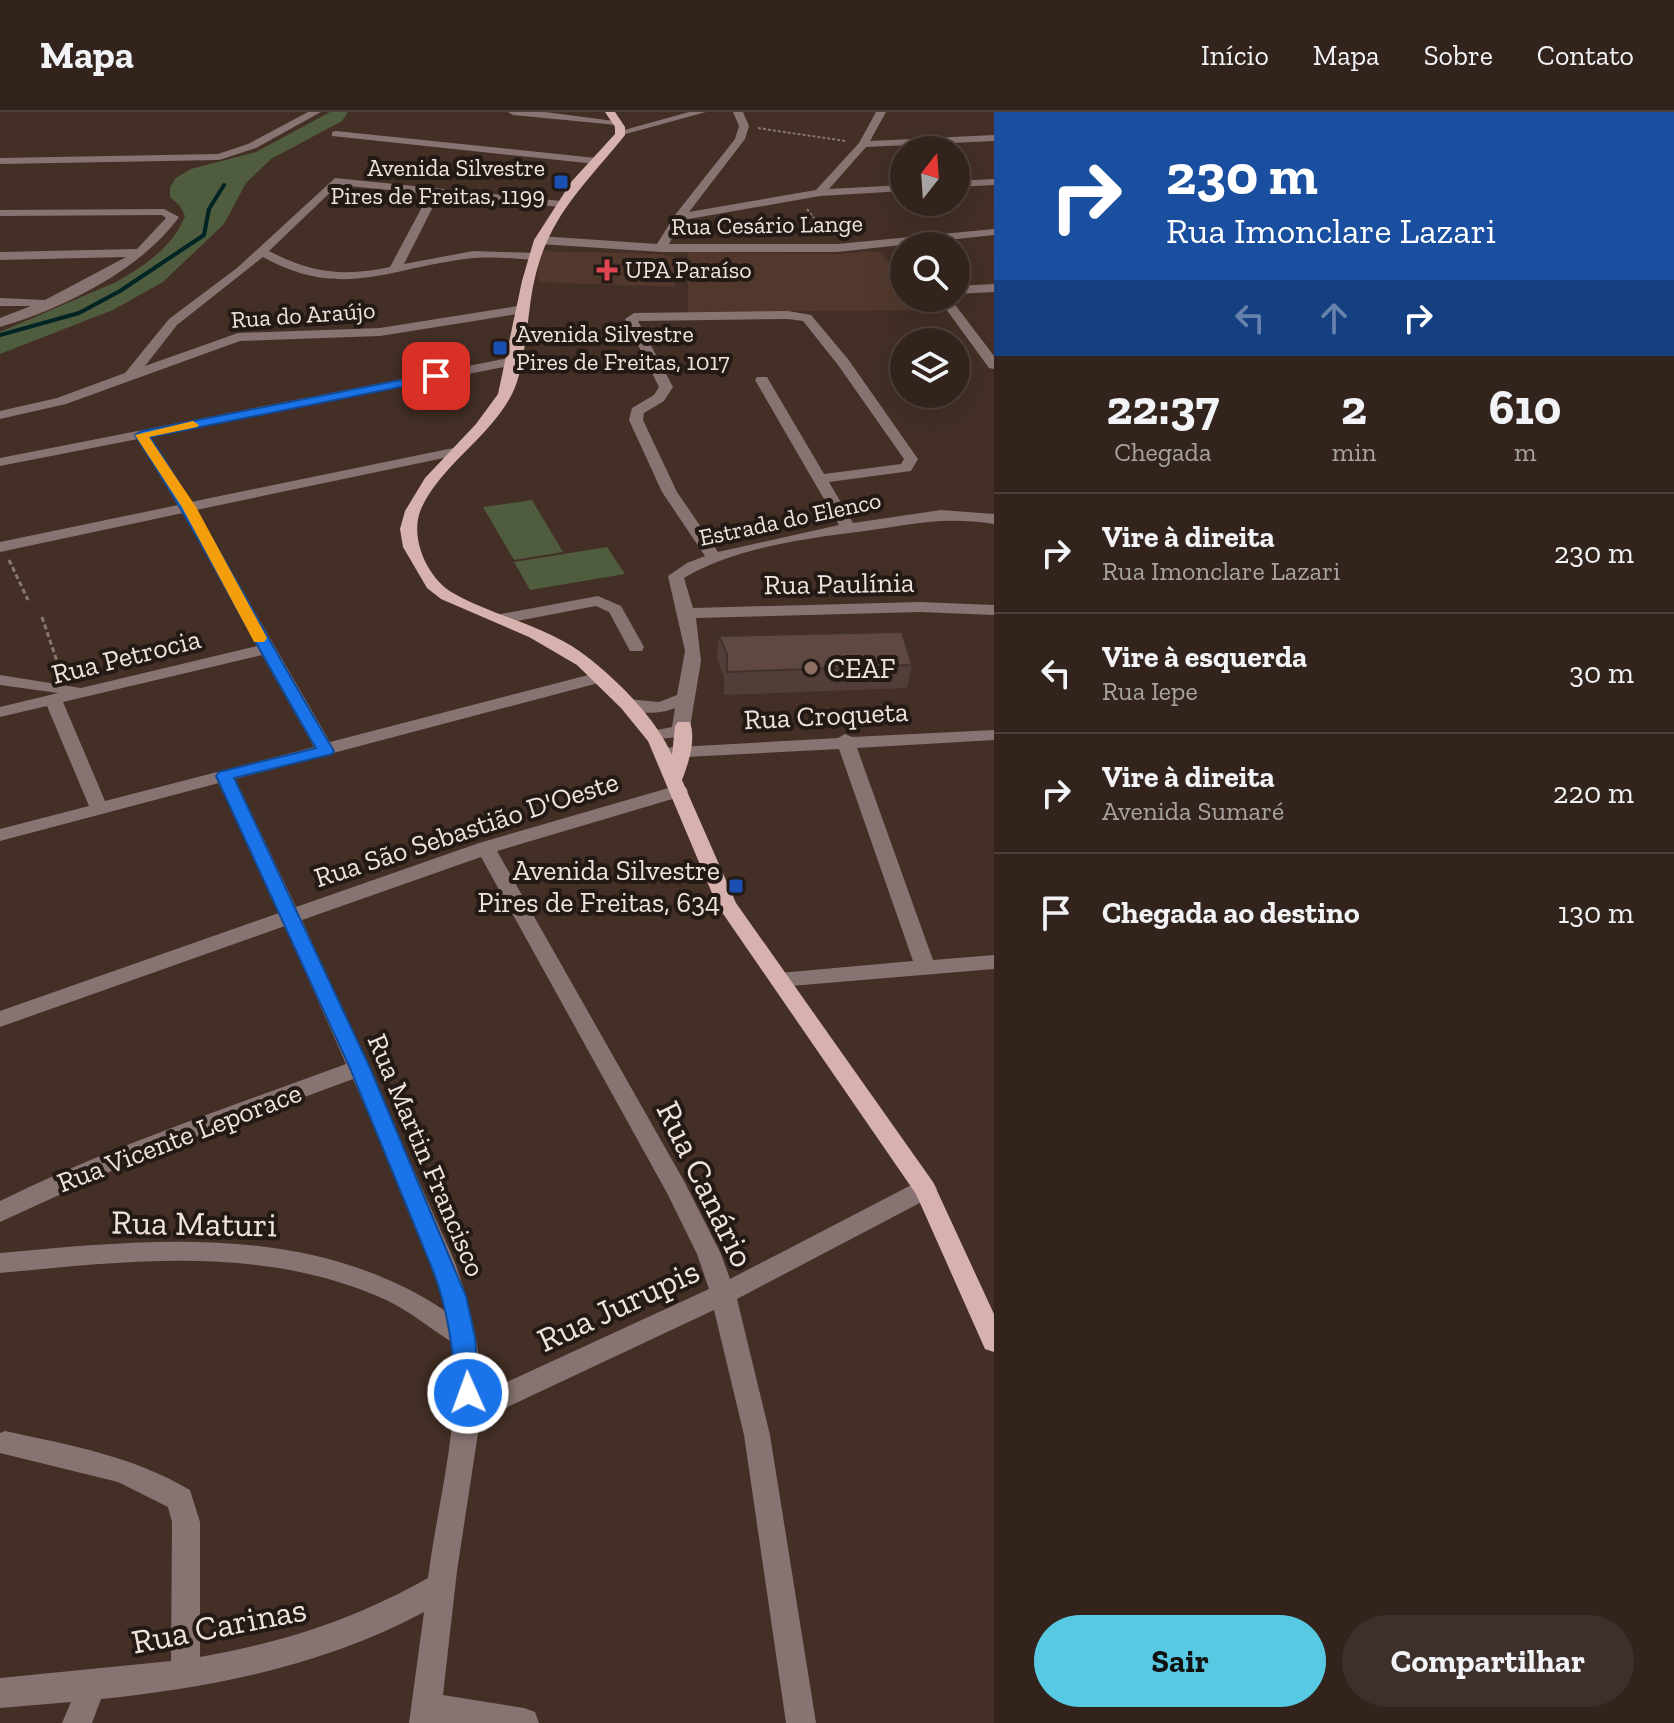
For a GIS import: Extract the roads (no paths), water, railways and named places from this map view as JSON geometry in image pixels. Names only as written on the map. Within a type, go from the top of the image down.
[{"type":"main road","points":[[616,122],[596,161],[561,204],[533,256],[510,382],[500,403],[432,478],[413,511],[408,529],[411,547],[433,585],[447,596],[561,646],[600,677],[627,704],[658,744],[727,905],[925,1189],[994,1341]]},
{"type":"main road","points":[[677,785],[684,726]]},
{"type":"street","points":[[0,161],[139,161],[219,157],[252,146],[316,112]]},
{"type":"street","points":[[513,112],[616,122],[701,112]]},
{"type":"street","points":[[661,248],[679,217],[740,139],[744,126],[738,112]]},
{"type":"street","points":[[820,193],[863,144],[881,112]]},
{"type":"street","points":[[336,134],[596,161]]},
{"type":"street","points":[[863,144],[994,138]]},
{"type":"street","points":[[128,378],[173,322],[223,286],[331,183],[345,180],[561,204]]},
{"type":"street","points":[[970,183],[994,182]]},
{"type":"street","points":[[679,217],[820,193],[890,189]]},
{"type":"street","points":[[394,271],[436,191]]},
{"type":"street","points":[[0,213],[164,212],[172,216],[172,221],[138,253],[100,278],[0,323]]},
{"type":"street","name":"Rua Cesário Lange","points":[[970,235],[994,232]]},
{"type":"street","name":"Rua Cesário Lange","points":[[540,240],[661,248],[890,245]]},
{"type":"street","points":[[261,251],[292,270],[320,276],[354,277],[464,255],[533,256]]},
{"type":"street","points":[[0,256],[138,253]]},
{"type":"street","points":[[970,289],[994,288]]},
{"type":"street","points":[[0,302],[52,301]]},
{"type":"street","name":"Rua do Araújo","points":[[0,415],[61,401],[238,337],[380,332],[524,309]]},
{"type":"street","points":[[956,312],[989,352],[994,365]]},
{"type":"street","points":[[714,557],[667,490],[636,420],[637,411],[663,393],[666,382],[631,319],[642,315],[788,315],[807,318],[843,362],[911,459],[906,468],[822,479]]},
{"type":"street","points":[[0,462],[514,361]]},
{"type":"street","points":[[762,380],[849,529]]},
{"type":"street","points":[[142,435],[189,507],[265,649],[326,751]]},
{"type":"street","points":[[1,547],[458,451]]},
{"type":"street","name":"Estrada do Elenco","points":[[684,726],[685,698],[693,658],[676,576],[692,565],[714,557],[932,515],[994,519]]},
{"type":"street","points":[[501,619],[598,601],[615,609],[636,647]]},
{"type":"street","name":"Rua Paulínia","points":[[686,613],[920,607],[994,610]]},
{"type":"street","name":"Rua Petrocia","points":[[0,712],[60,695],[85,692],[265,649]]},
{"type":"street","points":[[0,835],[600,677]]},
{"type":"street","points":[[0,680],[60,695],[99,808]]},
{"type":"street","points":[[627,704],[661,708],[685,698]]},
{"type":"street","points":[[658,744],[684,726]]},
{"type":"street","name":"Rua Croqueta","points":[[658,744],[682,751],[845,740],[994,735]]},
{"type":"street","points":[[845,740],[925,966]]},
{"type":"street","name":"Rua Martin Francisco","points":[[225,776],[360,1068],[454,1296],[464,1337],[468,1373],[467,1413],[440,1587],[426,1715]]},
{"type":"street","name":"Rua São Sebastião D'Oeste","points":[[0,1019],[291,915],[677,785]]},
{"type":"street","name":"Rua Canário","points":[[486,848],[676,1188],[709,1254],[723,1294],[757,1435],[801,1723]]},
{"type":"street","points":[[779,980],[994,962]]},
{"type":"street","name":"Rua Vicente Leporace","points":[[0,1212],[43,1189],[138,1150],[360,1068]]},
{"type":"street","name":"Rua Jurupis","points":[[467,1413],[723,1294],[925,1189]]},
{"type":"street","name":"Rua Maturi","points":[[0,1263],[134,1251],[274,1254],[327,1267],[396,1294],[464,1337]]},
{"type":"street","points":[[5,1443],[84,1461],[137,1478],[180,1499],[186,1522],[185,1673]]},
{"type":"street","name":"Rua Carinas","points":[[0,1693],[92,1685],[263,1660],[321,1643],[388,1616],[440,1587]]},
{"type":"street","points":[[77,1723],[92,1685]]},
{"type":"street","points":[[426,1715],[524,1723]]},
{"type":"waterway","points":[[0,335],[79,313],[120,291],[204,235],[209,209],[224,185]]},
{"type":"place","name":"Avenida Silvestre Pires de Freitas, 1199","points":[[561,182]]},
{"type":"place","name":"UPA Paraíso","points":[[607,270]]},
{"type":"place","name":"Avenida Silvestre Pires de Freitas, 1017","points":[[500,348]]},
{"type":"place","name":"CEAF","points":[[811,668]]},
{"type":"place","name":"Avenida Silvestre Pires de Freitas, 634","points":[[736,886]]}]
